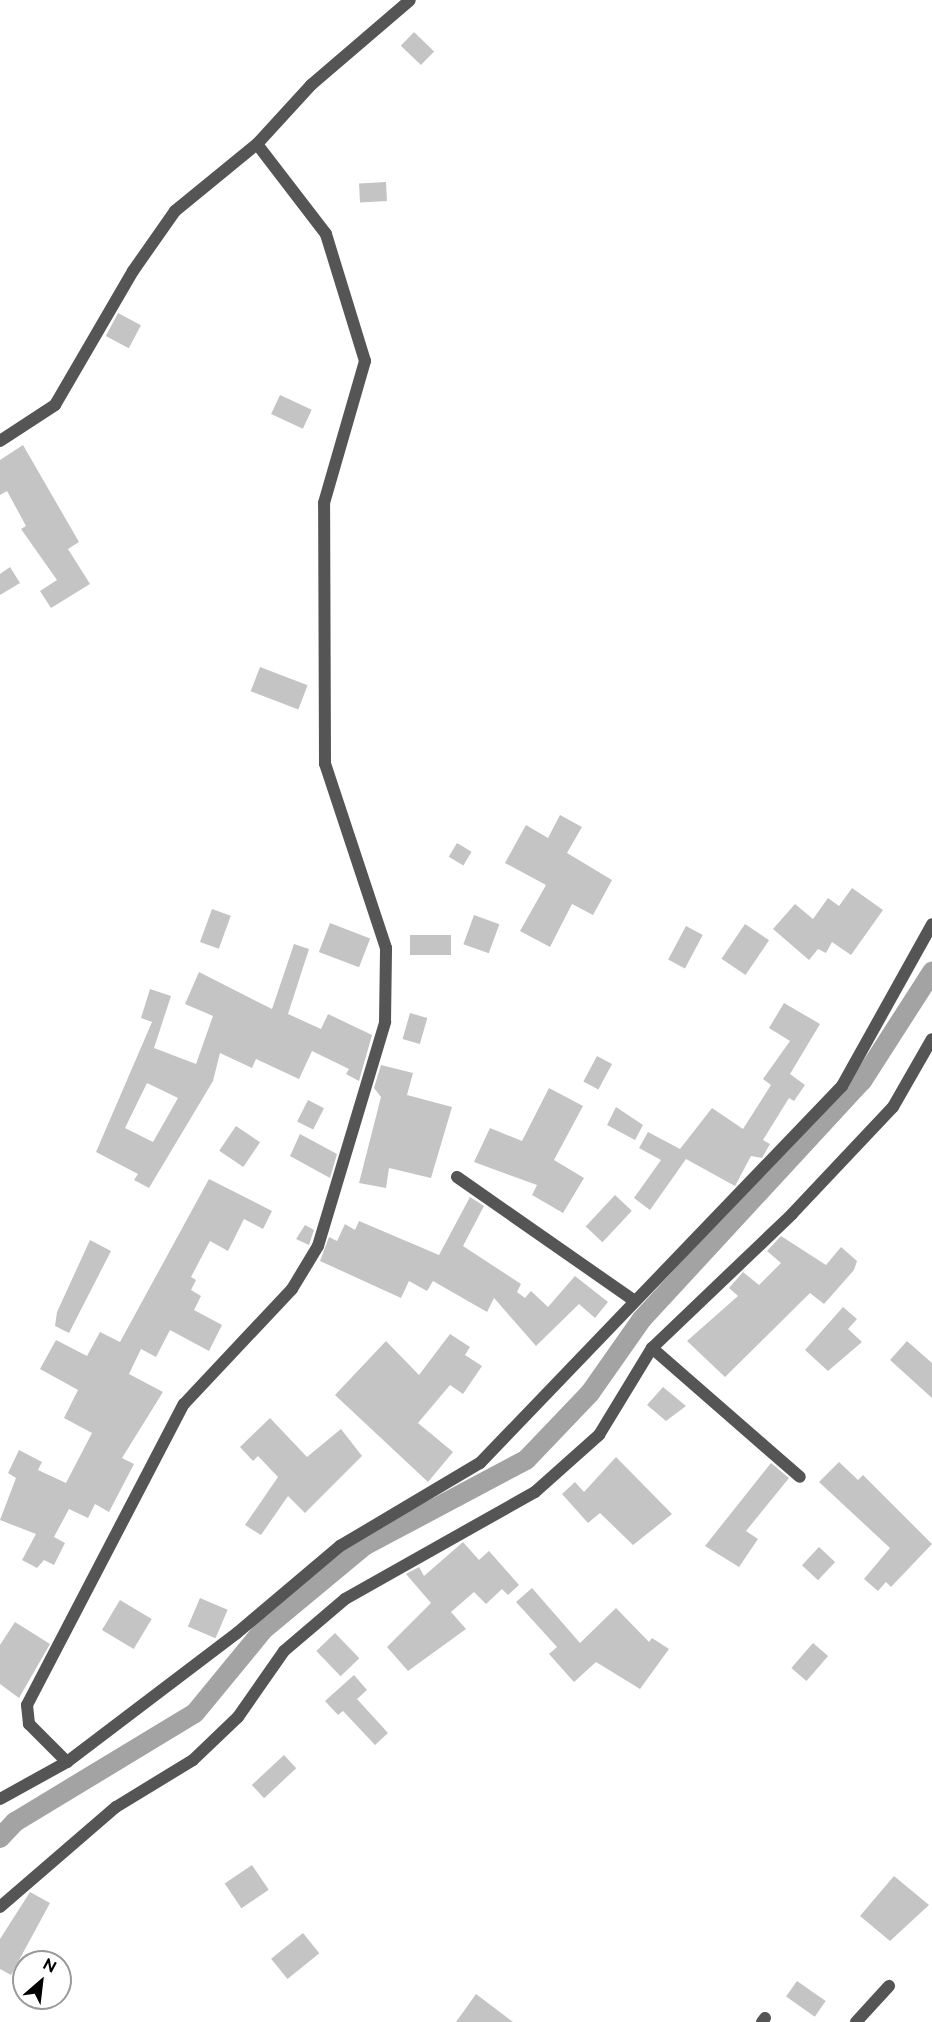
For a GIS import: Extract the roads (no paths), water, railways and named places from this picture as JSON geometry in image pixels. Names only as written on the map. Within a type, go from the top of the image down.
[{"type":"street","points":[[0,441],[55,405],[133,271],[175,211],[257,144],[311,85],[410,0]]},
{"type":"street","points":[[67,1762],[29,1724],[27,1705],[184,1404],[292,1289],[318,1246],[386,1022],[386,948],[325,764],[324,503],[365,361],[326,234],[257,144]]},
{"type":"street","points":[[0,1799],[67,1762],[237,1633],[340,1546],[480,1462],[633,1300],[842,1086],[932,924]]},
{"type":"street","points":[[0,1906],[116,1807],[193,1760],[238,1718],[284,1651],[345,1599],[535,1492],[599,1435],[652,1348],[792,1214],[893,1107],[932,1040]]},
{"type":"street","points":[[457,1178],[633,1300]]},
{"type":"street","points":[[652,1348],[800,1477]]},
{"type":"street","points":[[856,2022],[889,1986]]},
{"type":"waterway","points":[[0,1838],[15,1822],[195,1713],[264,1629],[364,1546],[526,1460],[590,1393],[642,1319],[862,1081],[932,972]]}]
